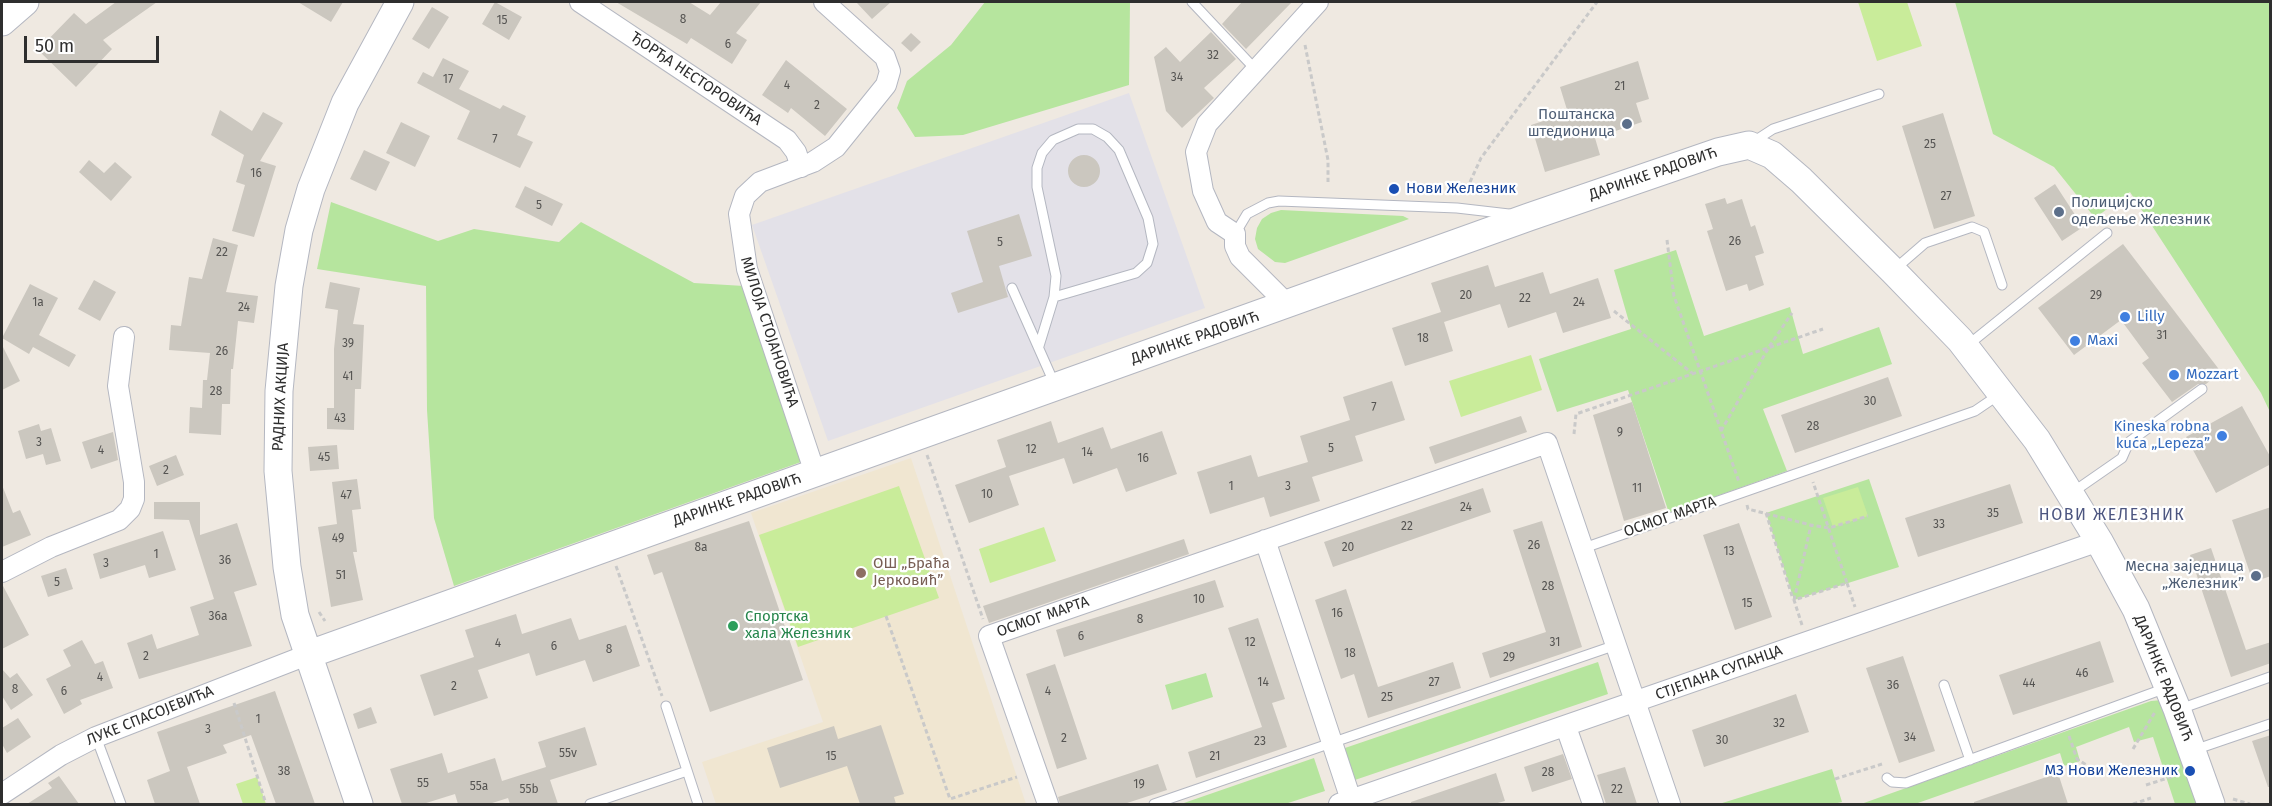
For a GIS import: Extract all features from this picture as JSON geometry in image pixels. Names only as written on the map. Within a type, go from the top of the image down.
[{"type":"street","points":[[2,22],[25,2]]},
{"type":"street","name":"РАДНИХ АКЦИЈА","points":[[359,804],[295,615],[287,567],[278,471],[279,391],[289,286],[299,230],[323,155],[345,103],[400,2]]},
{"type":"street","name":"ЂОРЂА НЕСТОРОВИЋА","points":[[580,2],[787,140],[796,152],[801,167]]},
{"type":"street","name":"МИЛОЈА СТОЈАНОВИЋА","points":[[814,473],[747,269],[739,227],[741,206],[752,189],[775,176],[828,154],[843,139],[886,85],[890,71],[881,53],[824,2]]},
{"type":"street","points":[[1288,305],[1240,257],[1235,246],[1235,234],[1223,229],[1211,212],[1197,170],[1196,152],[1207,124],[1318,2]]},
{"type":"street","name":"ДАРИНКЕ РАДОВИЋ","points":[[307,655],[1529,217],[1718,152],[1749,145],[1772,155],[1801,180],[1966,347],[2002,393],[2071,494],[2136,609],[2168,696],[2218,800]]},
{"type":"street","points":[[2,572],[51,547],[119,520],[130,509],[134,499],[134,482],[118,386],[124,337]]},
{"type":"street","name":"ОСМОГ МАРТА","points":[[1048,804],[989,636],[1548,443],[1670,804]]},
{"type":"street","points":[[1265,540],[1331,744],[1345,802]]},
{"type":"street","name":"СТЈЕПАНА СУПАНЦА","points":[[1345,802],[2099,541]]},
{"type":"street","name":"ЛУКЕ СПАСОЈЕВИЋА","points":[[2,794],[61,755],[96,736],[307,655]]},
{"type":"street","points":[[1566,727],[1593,804]]},
{"type":"lane","points":[[1192,2],[1256,70]]},
{"type":"lane","points":[[1749,145],[1773,129],[1879,94]]},
{"type":"lane","points":[[1039,346],[1054,297],[1056,276],[1037,187],[1037,168],[1042,153],[1053,140],[1078,129],[1093,129],[1107,137],[1119,150],[1148,218],[1153,244],[1147,263],[1136,273],[1054,297]]},
{"type":"lane","points":[[1235,234],[1247,214],[1279,201],[1457,208],[1529,217]]},
{"type":"lane","points":[[1893,271],[1925,243],[1972,227],[1984,232],[2002,285]]},
{"type":"lane","points":[[1966,347],[2107,233]]},
{"type":"lane","points":[[1012,288],[1056,387]]},
{"type":"lane","points":[[2071,494],[2122,458],[2129,442],[2202,390]]},
{"type":"lane","points":[[1809,469],[1975,411],[2002,393]]},
{"type":"lane","name":"ОСМОГ МАРТА","points":[[1584,548],[1809,469]]},
{"type":"lane","points":[[1154,804],[1616,645]]},
{"type":"lane","points":[[1887,778],[1892,782],[1906,783],[2065,726],[2168,696],[2271,677]]},
{"type":"lane","points":[[1944,685],[1970,760]]},
{"type":"lane","points":[[666,706],[698,804]]},
{"type":"lane","points":[[2192,750],[2271,724]]},
{"type":"lane","points":[[96,736],[121,804]]},
{"type":"lane","points":[[590,804],[687,771]]},
{"type":"path","points":[[1470,182],[1481,158],[1597,2]]},
{"type":"path","points":[[1294,30],[1305,43],[1328,160],[1328,182]]},
{"type":"path","points":[[1667,240],[1674,296],[1748,509],[1829,528],[1868,516]]},
{"type":"path","points":[[1614,311],[1692,373]]},
{"type":"path","points":[[1721,431],[1769,347],[1792,313]]},
{"type":"path","points":[[1574,434],[1576,414],[1823,329]]},
{"type":"path","points":[[921,436],[989,636]]},
{"type":"path","points":[[1809,469],[1856,610]]},
{"type":"path","points":[[1766,513],[1803,628]]},
{"type":"path","points":[[1794,600],[1811,525]]},
{"type":"path","points":[[609,545],[666,706]]},
{"type":"path","points":[[1794,600],[1847,583]]},
{"type":"path","points":[[316,609],[325,621]]},
{"type":"path","points":[[886,616],[950,799],[1017,777]]},
{"type":"path","points":[[229,684],[266,804]]},
{"type":"path","points":[[2133,749],[2162,700],[2168,696]]},
{"type":"path","points":[[2065,726],[2077,759],[2088,766]]},
{"type":"path","points":[[1835,779],[1882,764]]},
{"type":"path","points":[[2146,785],[2179,774]]},
{"type":"path","points":[[2133,804],[2151,798]]},
{"type":"path","points":[[2218,800],[2250,804]]},
{"type":"shaded area","points":[[1129,93],[1205,308],[828,441],[752,225]]},
{"type":"shaded area","name":"ОШ „Браћа Јерковић”","points":[[911,458],[1026,804],[716,804],[702,762],[823,722],[751,513]]},
{"type":"green space","points":[[985,2],[1130,2],[1129,85],[963,135],[915,137],[897,108],[907,81],[951,45]]},
{"type":"green space","points":[[1858,2],[1907,2],[1922,46],[1877,61]]},
{"type":"green space","points":[[1955,2],[2270,2],[2270,412],[2261,393],[2130,192],[2095,218],[2054,167],[1993,134]]},
{"type":"green space","points":[[331,202],[438,241],[474,229],[559,242],[581,222],[694,283],[744,286],[801,462],[454,586],[434,518],[427,410],[426,286],[317,269]]},
{"type":"green space","points":[[1281,210],[1403,216],[1409,219],[1285,263],[1275,262],[1258,249],[1255,239],[1262,219]]},
{"type":"green space","points":[[1676,250],[1704,336],[1790,307],[1803,354],[1879,327],[1892,364],[1763,409],[1787,471],[1669,513],[1628,390],[1557,412],[1539,359],[1631,329],[1614,270]]},
{"type":"green space","points":[[1531,355],[1542,390],[1461,417],[1449,381]]},
{"type":"green space","points":[[1869,479],[1899,567],[1794,600],[1766,513]]},
{"type":"green space","points":[[899,486],[939,598],[798,647],[759,535]]},
{"type":"green space","points":[[1858,487],[1868,516],[1833,527],[1823,498]]},
{"type":"green space","points":[[1044,527],[1056,561],[990,583],[979,549]]},
{"type":"green space","points":[[1598,662],[1608,694],[1352,781],[1342,749]]},
{"type":"green space","points":[[1206,673],[1213,697],[1172,710],[1165,685]]},
{"type":"green space","points":[[2162,700],[2201,804],[2175,804],[2153,737],[2134,742],[2129,727],[2076,747],[2080,761],[2064,766],[2060,753],[1915,804],[1861,804],[2151,701]]},
{"type":"green space","points":[[1314,758],[1325,791],[1285,804],[1181,804]]},
{"type":"green space","points":[[1832,769],[1842,802],[1833,804],[1719,804]]},
{"type":"green space","points":[[257,777],[266,804],[243,804],[236,784]]},
{"type":"building","points":[[116,2],[157,2],[103,40],[112,49],[76,87],[38,50],[74,13],[86,24]]},
{"type":"building","points":[[298,2],[343,2],[331,22]]},
{"type":"building","points":[[495,2],[522,17],[509,40],[482,24]]},
{"type":"building","points":[[616,2],[689,2],[710,15],[721,2],[761,2],[736,33],[747,40],[732,64],[691,38],[687,44]]},
{"type":"building","points":[[856,2],[891,2],[872,19]]},
{"type":"building","points":[[1242,2],[1292,2],[1246,49],[1222,24]]},
{"type":"building","points":[[432,7],[449,17],[429,49],[412,39]]},
{"type":"building","points":[[1211,32],[1236,59],[1204,88],[1214,98],[1182,128],[1166,111],[1154,57],[1166,47],[1180,62]]},
{"type":"building","points":[[911,33],[921,42],[911,52],[901,43]]},
{"type":"building","points":[[443,58],[469,71],[459,89],[500,109],[503,105],[526,116],[517,135],[533,142],[520,168],[457,139],[470,111],[417,83],[423,72],[433,77]]},
{"type":"building","points":[[786,60],[847,109],[825,136],[791,108],[788,113],[762,95]]},
{"type":"building","points":[[1638,61],[1649,99],[1636,103],[1642,122],[1595,138],[1600,155],[1545,172],[1531,125],[1568,113],[1560,87]]},
{"type":"building","points":[[220,110],[252,131],[263,112],[283,123],[260,161],[276,166],[254,237],[232,231],[245,185],[236,182],[244,155],[211,135]]},
{"type":"building","points":[[1943,113],[1975,216],[1934,229],[1902,126]]},
{"type":"building","points":[[401,122],[430,136],[415,167],[386,153]]},
{"type":"building","points":[[364,150],[390,162],[376,191],[350,179]]},
{"type":"building","points":[[1084,155],[1095,160],[1100,171],[1095,182],[1084,187],[1073,182],[1068,171],[1073,160]]},
{"type":"building","points":[[89,160],[104,173],[115,162],[132,177],[111,201],[79,172]]},
{"type":"building","name":"Полицијско одељење Железник","points":[[2055,184],[2083,227],[2062,241],[2034,198]]},
{"type":"building","points":[[525,186],[563,204],[552,226],[515,207]]},
{"type":"building","points":[[1725,198],[1727,204],[1742,199],[1751,227],[1755,225],[1764,253],[1755,256],[1764,285],[1749,291],[1747,284],[1726,291],[1707,231],[1713,229],[1705,204]]},
{"type":"building","points":[[1019,214],[1032,256],[999,266],[1008,297],[958,313],[951,293],[983,282],[967,231]]},
{"type":"building","points":[[213,238],[238,245],[226,292],[258,296],[254,323],[238,321],[233,369],[231,369],[230,404],[222,404],[221,435],[189,433],[190,407],[202,408],[203,380],[207,380],[210,353],[169,350],[171,325],[181,326],[189,277],[202,279]]},
{"type":"building","points":[[2123,244],[2221,372],[2206,384],[2198,384],[2172,402],[2142,363],[2149,358],[2121,320],[2074,355],[2038,308]]},
{"type":"building","points":[[1488,265],[1495,287],[1543,272],[1550,294],[1598,278],[1611,318],[1563,333],[1556,312],[1508,328],[1500,304],[1444,322],[1453,351],[1405,366],[1392,328],[1441,312],[1431,283]]},
{"type":"building","points":[[94,280],[116,292],[100,321],[78,309]]},
{"type":"building","points":[[330,282],[360,288],[353,324],[364,325],[361,389],[355,389],[354,430],[327,429],[327,408],[334,408],[334,349],[338,310],[325,308]]},
{"type":"building","points":[[30,284],[58,298],[39,335],[76,355],[69,367],[33,347],[29,354],[2,338]]},
{"type":"building","points":[[2,345],[20,381],[2,390]]},
{"type":"building","points":[[1888,377],[1902,416],[1795,453],[1781,415]]},
{"type":"building","points":[[1392,381],[1405,420],[1355,436],[1363,461],[1312,477],[1320,501],[1270,517],[1264,497],[1210,514],[1197,472],[1251,455],[1258,477],[1308,462],[1300,436],[1350,420],[1343,397]]},
{"type":"building","points":[[1632,402],[1666,508],[1624,521],[1593,415]]},
{"type":"building","points":[[2242,406],[2271,458],[2271,464],[2216,493],[2186,437]]},
{"type":"building","points":[[1521,416],[1527,432],[1435,464],[1429,447]]},
{"type":"building","points":[[1051,421],[1058,443],[1103,427],[1111,449],[1162,431],[1177,474],[1126,492],[1117,468],[1073,484],[1064,458],[1009,476],[1019,505],[969,523],[955,485],[1006,467],[997,440]]},
{"type":"building","points":[[39,424],[41,431],[51,428],[61,461],[46,465],[43,454],[26,459],[18,431]]},
{"type":"building","points":[[113,432],[118,460],[91,469],[82,442]]},
{"type":"building","points":[[337,445],[339,469],[310,471],[308,447]]},
{"type":"building","points":[[176,455],[184,475],[157,486],[149,466]]},
{"type":"building","points":[[357,479],[361,509],[352,510],[357,552],[353,552],[363,600],[331,607],[318,527],[337,524],[332,482]]},
{"type":"building","points":[[2010,484],[2023,523],[1918,557],[1905,518]]},
{"type":"building","points":[[2,485],[13,513],[20,510],[31,535],[2,547]]},
{"type":"building","points":[[1483,488],[1491,512],[1333,567],[1324,542]]},
{"type":"building","points":[[154,502],[200,502],[200,535],[237,523],[257,585],[234,592],[252,646],[139,679],[127,643],[152,634],[157,649],[199,635],[190,607],[214,599],[189,520],[154,519]]},
{"type":"building","points":[[2271,507],[2271,576],[2253,582],[2232,520]]},
{"type":"building","name":"Спортска хала Железник","points":[[749,521],[803,680],[710,712],[662,572],[654,575],[647,555]]},
{"type":"building","points":[[1542,521],[1582,647],[1490,678],[1482,653],[1546,632],[1513,530]]},
{"type":"building","points":[[1739,523],[1772,617],[1735,630],[1703,535]]},
{"type":"building","points":[[163,531],[176,570],[149,578],[145,565],[100,579],[93,554]]},
{"type":"building","points":[[1184,539],[1189,554],[989,623],[983,606]]},
{"type":"building","points":[[2211,548],[2246,650],[2271,642],[2271,663],[2231,677],[2190,555]]},
{"type":"building","points":[[66,568],[73,589],[48,597],[41,576]]},
{"type":"building","points":[[1215,580],[1224,607],[1064,657],[1056,630]]},
{"type":"building","points":[[2,584],[29,635],[2,649]]},
{"type":"building","points":[[1346,589],[1378,687],[1453,662],[1461,688],[1368,718],[1354,674],[1341,679],[1315,600]]},
{"type":"building","points":[[516,614],[522,634],[571,618],[579,640],[626,625],[640,666],[593,682],[585,660],[536,676],[529,653],[478,670],[488,698],[434,716],[420,675],[474,657],[465,630]]},
{"type":"building","points":[[1258,618],[1285,699],[1272,703],[1287,747],[1196,778],[1188,752],[1262,727],[1228,628]]},
{"type":"building","points":[[82,640],[95,664],[103,661],[113,688],[80,700],[82,704],[64,714],[46,679],[71,666],[63,650]]},
{"type":"building","points":[[2100,641],[2114,682],[2013,715],[1999,675]]},
{"type":"building","points":[[1903,656],[1935,751],[1899,763],[1866,668]]},
{"type":"building","points":[[1055,664],[1087,759],[1057,769],[1026,674]]},
{"type":"building","points":[[2,669],[10,678],[17,673],[33,695],[11,710],[2,696]]},
{"type":"building","points":[[275,691],[315,804],[276,804],[251,735],[223,745],[227,753],[187,767],[200,804],[155,804],[147,780],[170,771],[157,732]]},
{"type":"building","points":[[1796,694],[1809,732],[1704,767],[1692,730]]},
{"type":"building","points":[[371,707],[377,723],[358,729],[353,714]]},
{"type":"building","points":[[18,718],[31,737],[7,753],[2,744],[2,728]]},
{"type":"building","points":[[881,725],[904,794],[894,797],[896,804],[860,804],[847,766],[780,788],[767,748],[834,726],[838,739]]},
{"type":"building","points":[[585,727],[597,765],[550,780],[558,804],[510,804],[508,798],[489,804],[458,804],[455,794],[423,804],[402,804],[390,769],[442,753],[448,773],[495,758],[502,781],[546,767],[538,742]]},
{"type":"building","points":[[2271,735],[2271,787],[2268,787],[2252,741]]},
{"type":"building","points":[[1563,754],[1572,779],[1532,792],[1524,767]]},
{"type":"building","points":[[1158,764],[1167,790],[1124,804],[1060,804],[1058,797]]},
{"type":"building","points":[[1625,767],[1637,804],[1606,804],[1597,775]]},
{"type":"building","points":[[1496,773],[1505,801],[1494,804],[1411,804],[1411,802]]},
{"type":"building","points":[[2058,773],[2068,804],[1974,804],[1974,802]]},
{"type":"building","points":[[59,776],[79,804],[27,804],[52,788],[48,783]]},
{"type":"place","name":"Поштанска штедионица","points":[[1627,124]]},
{"type":"place","name":"Нови Железник","points":[[1394,189]]},
{"type":"place","name":"Полицијско одељење Железник","points":[[2059,212]]},
{"type":"place","name":"Lilly","points":[[2125,317]]},
{"type":"place","name":"Maxi","points":[[2075,341]]},
{"type":"place","name":"Mozzart","points":[[2174,375]]},
{"type":"place","name":"Kineska robna kuća „Lepeza”","points":[[2222,436]]},
{"type":"place","name":"ОШ „Браћа Јерковић”","points":[[861,573]]},
{"type":"place","name":"Месна заједница „Железник”","points":[[2256,576]]},
{"type":"place","name":"Спортска хала Железник","points":[[733,626]]},
{"type":"place","name":"МЗ Нови Железник","points":[[2190,771]]},
{"type":"district","name":"НОВИ ЖЕЛЕЗНИК","points":[[2112,516]]}]
